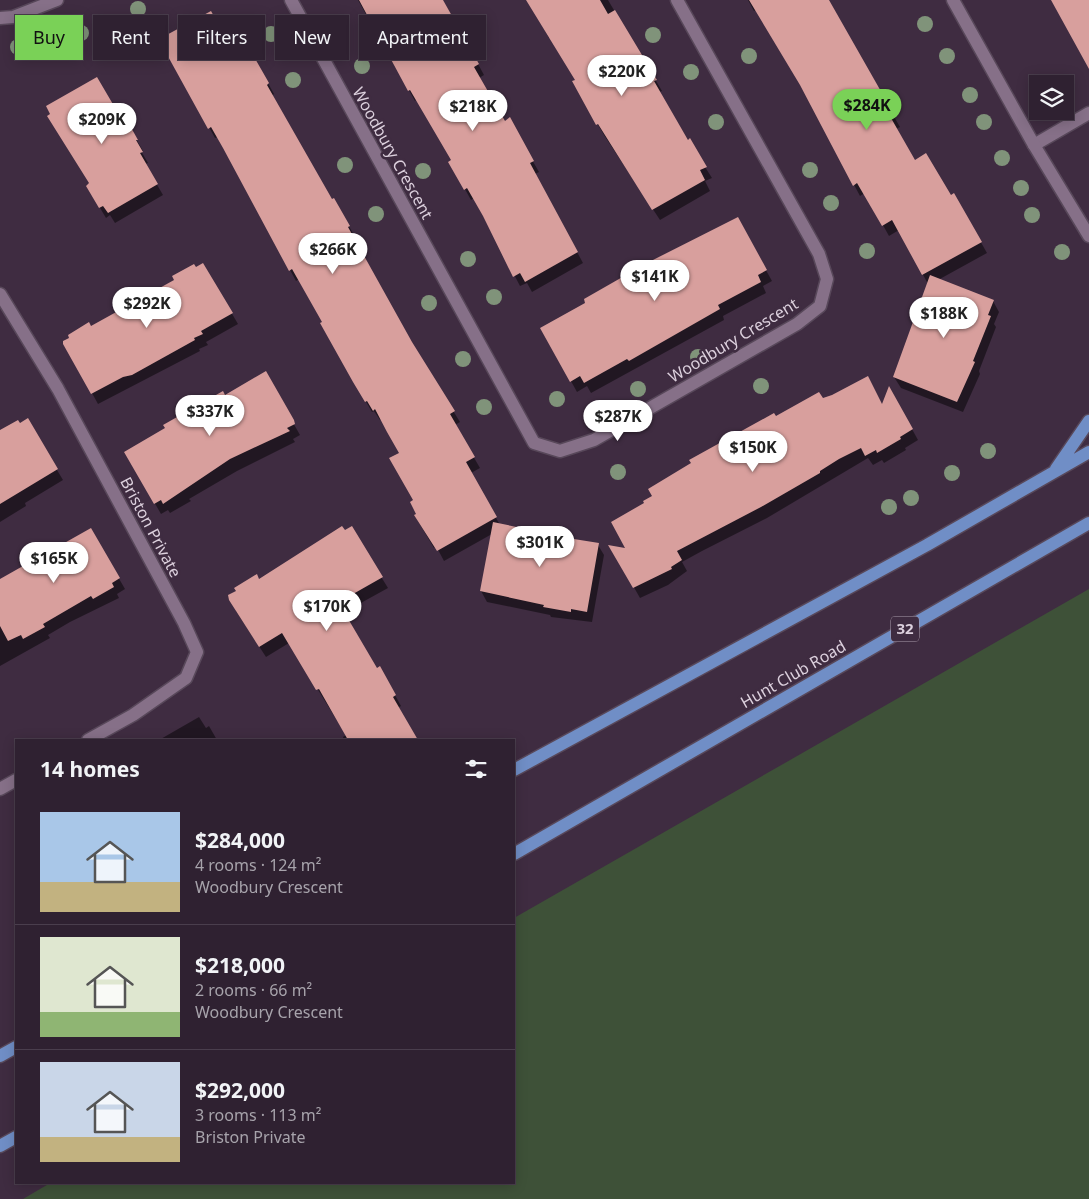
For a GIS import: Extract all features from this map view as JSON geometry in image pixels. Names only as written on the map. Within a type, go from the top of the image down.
[{"type":"main road","points":[[1055,471],[1089,421]]},
{"type":"main road","points":[[515,769],[927,544],[1089,452]]},
{"type":"main road","name":"Hunt Club Road","points":[[515,853],[1089,523]]},
{"type":"main road","points":[[0,1056],[15,1047]]},
{"type":"main road","points":[[0,1146],[15,1138]]},
{"type":"street","points":[[0,18],[13,17],[57,0]]},
{"type":"street","name":"Woodbury Crescent","points":[[290,0],[534,443],[560,451],[594,440],[797,324],[820,306],[827,280],[819,254],[677,0]]},
{"type":"street","points":[[953,0],[1034,145],[1089,236]]},
{"type":"street","points":[[1034,145],[1089,113]]},
{"type":"street","name":"Briston Private","points":[[0,294],[58,389],[184,622],[197,652],[186,678],[132,715],[90,739]]},
{"type":"street","points":[[0,789],[15,781]]},
{"type":"green space","points":[[1089,589],[1089,1199],[23,1199],[49,1184],[515,1184],[515,917]]},
{"type":"building","points":[[359,0],[443,0],[451,15],[367,15]]},
{"type":"building","points":[[526,0],[600,0],[608,14],[615,10],[657,80],[654,81],[688,140],[690,138],[707,167],[700,170],[705,180],[652,210],[598,124],[596,125],[572,81],[575,80]]},
{"type":"building","points":[[749,0],[829,0],[895,116],[891,118],[915,160],[926,153],[951,195],[954,193],[982,242],[922,275],[892,220],[882,226],[857,183],[853,186],[800,85]]},
{"type":"building","points":[[1051,0],[1089,0],[1089,69]]},
{"type":"building","points":[[211,11],[213,15],[204,15]]},
{"type":"building","points":[[178,29],[178,60],[256,60],[269,83],[267,85],[332,199],[334,198],[350,226],[348,227],[412,342],[455,411],[450,414],[475,457],[466,462],[497,517],[437,551],[414,515],[416,514],[410,502],[413,500],[389,458],[399,453],[375,409],[373,411],[367,401],[365,402],[353,382],[320,323],[322,322],[292,269],[289,271],[211,127],[208,129],[168,56],[168,34]]},
{"type":"building","points":[[391,60],[477,60],[479,64],[474,67],[505,121],[510,117],[534,161],[530,163],[578,252],[525,282],[520,273],[513,277],[483,216],[467,188],[464,190],[448,162],[451,160],[410,90],[408,91]]},
{"type":"building","points":[[97,77],[121,116],[124,115],[138,140],[136,140],[143,152],[140,153],[158,184],[108,213],[103,206],[99,208],[86,186],[89,183],[47,116],[50,114],[46,106]]},
{"type":"building","points":[[738,217],[767,270],[758,275],[761,282],[718,305],[720,309],[629,361],[627,359],[584,383],[580,376],[570,382],[540,328],[585,303],[584,299],[647,263]]},
{"type":"building","points":[[203,263],[233,313],[201,331],[203,334],[194,338],[195,340],[132,375],[123,377],[91,394],[63,344],[63,341],[69,338],[68,335],[89,322],[91,326],[174,280],[172,276],[194,264],[196,267]]},
{"type":"building","points":[[930,275],[994,300],[988,315],[991,316],[973,361],[975,362],[957,402],[893,377]]},
{"type":"building","points":[[266,371],[294,420],[295,424],[287,428],[290,431],[230,459],[163,504],[161,500],[154,504],[124,452],[165,428],[163,425],[223,391],[225,395]]},
{"type":"building","points":[[868,376],[882,404],[889,386],[913,429],[900,437],[901,439],[877,453],[876,450],[865,456],[861,448],[839,459],[820,471],[820,473],[761,507],[677,551],[682,560],[671,567],[672,569],[633,588],[608,545],[625,548],[611,522],[644,503],[643,501],[652,496],[648,489],[691,463],[689,460],[774,413],[776,416],[819,392],[823,398],[832,395]]},
{"type":"building","points":[[28,418],[58,469],[0,504],[0,430],[18,420],[20,423]]},
{"type":"building","points":[[493,522],[536,531],[536,533],[599,543],[587,612],[571,609],[571,612],[543,607],[544,605],[480,591]]},
{"type":"building","points":[[342,526],[345,530],[352,526],[383,577],[346,598],[347,601],[340,605],[377,668],[380,666],[396,695],[393,697],[417,739],[347,739],[319,689],[316,690],[282,633],[259,647],[229,600],[228,595],[236,591],[234,588],[257,574],[259,579]]},
{"type":"building","points":[[91,528],[120,578],[112,583],[114,587],[93,599],[91,596],[43,624],[45,627],[23,639],[21,635],[8,641],[0,626],[0,579],[23,566],[21,563],[49,546],[52,550]]}]
